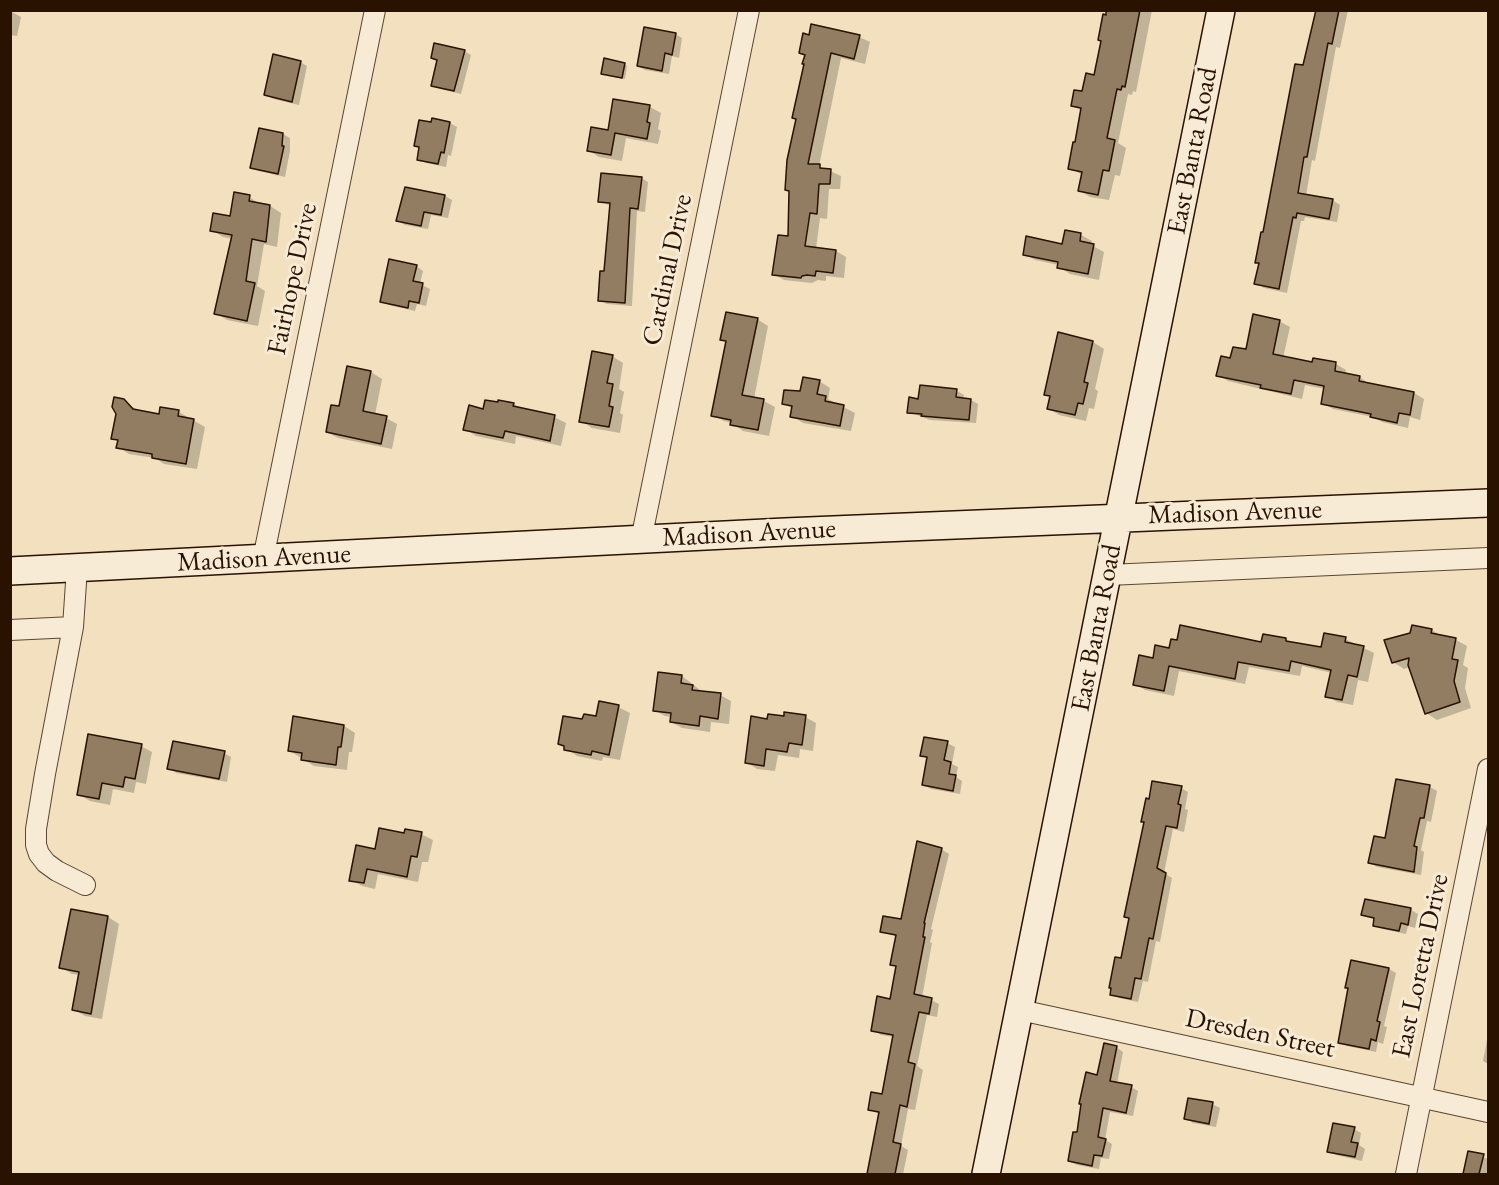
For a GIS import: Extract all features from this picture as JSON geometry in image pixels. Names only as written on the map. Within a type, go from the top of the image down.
[{"type":"main road","name":"East Banta Road","points":[[986,1174],[1221,10]]},
{"type":"main road","name":"Madison Avenue","points":[[10,571],[1119,517],[1488,503]]},
{"type":"street","name":"Fairhope Drive","points":[[263,559],[375,10]]},
{"type":"street","name":"Cardinal Drive","points":[[641,540],[749,10]]},
{"type":"street","name":"Madison Avenue","points":[[1108,575],[1488,558]]},
{"type":"street","points":[[77,568],[73,627],[45,774],[36,829],[36,845],[46,863],[85,885]]},
{"type":"street","points":[[10,630],[73,627]]},
{"type":"street","name":"East Loretta Drive","points":[[1406,1174],[1488,769]]},
{"type":"street","name":"Dresden Street","points":[[1020,1010],[1488,1112]]},
{"type":"building","points":[[1106,10],[1140,10],[1125,87],[1122,86],[1121,90],[1117,89],[1107,138],[1115,140],[1109,171],[1103,170],[1098,195],[1078,191],[1082,172],[1068,169],[1081,108],[1071,106],[1074,90],[1082,91],[1086,73],[1094,75],[1101,41],[1098,40],[1103,14],[1106,15]]},
{"type":"building","points":[[1316,10],[1339,10],[1332,44],[1328,43],[1298,193],[1333,199],[1329,219],[1297,213],[1296,218],[1293,217],[1279,289],[1254,284],[1259,263],[1255,263],[1295,64],[1303,65]]},
{"type":"building","points":[[811,24],[860,35],[854,59],[831,53],[808,164],[820,164],[820,168],[831,169],[830,184],[819,184],[817,214],[810,213],[805,246],[836,250],[833,273],[816,271],[815,276],[807,275],[801,278],[772,275],[778,235],[788,236],[789,191],[785,190],[787,160],[796,119],[792,118],[804,64],[802,64],[805,55],[799,53],[803,33],[809,35]]},
{"type":"building","points":[[644,27],[676,33],[672,55],[665,53],[662,71],[637,66]]},
{"type":"building","points":[[434,43],[465,50],[454,91],[431,86],[437,60],[431,58]]},
{"type":"building","points":[[273,54],[301,61],[292,102],[264,95]]},
{"type":"building","points":[[604,58],[625,63],[622,78],[601,74]]},
{"type":"building","points":[[613,99],[650,105],[647,139],[615,133],[611,155],[587,151],[591,127],[608,130]]},
{"type":"building","points":[[432,118],[450,122],[444,153],[441,152],[438,164],[417,160],[419,147],[414,146],[419,120],[431,122]]},
{"type":"building","points":[[259,128],[283,133],[282,146],[284,146],[278,174],[250,168]]},
{"type":"building","points":[[601,173],[642,177],[638,209],[630,208],[625,303],[598,301],[600,271],[604,271],[610,203],[598,202]]},
{"type":"building","points":[[405,187],[445,195],[441,215],[424,212],[421,226],[396,221]]},
{"type":"building","points":[[234,192],[250,195],[249,201],[270,205],[266,242],[252,239],[246,281],[255,283],[247,321],[214,314],[232,235],[210,231],[213,213],[230,216]]},
{"type":"building","points":[[1065,230],[1081,233],[1080,241],[1094,244],[1088,274],[1057,268],[1058,262],[1023,255],[1026,236],[1062,244]]},
{"type":"building","points":[[389,259],[417,265],[413,281],[423,283],[419,303],[409,301],[408,308],[380,302]]},
{"type":"building","points":[[726,312],[758,318],[742,395],[764,399],[758,430],[730,425],[731,420],[711,416],[726,341],[720,340]]},
{"type":"building","points":[[1253,314],[1280,320],[1273,354],[1312,362],[1313,358],[1336,362],[1335,371],[1360,376],[1359,381],[1414,392],[1410,415],[1399,413],[1397,423],[1370,417],[1371,414],[1321,404],[1324,386],[1294,380],[1291,394],[1216,376],[1221,356],[1230,358],[1233,347],[1246,349]]},
{"type":"building","points":[[1058,332],[1093,341],[1084,382],[1088,383],[1083,404],[1078,403],[1075,415],[1047,409],[1050,396],[1044,395]]},
{"type":"building","points":[[592,351],[613,355],[607,383],[613,384],[609,406],[613,407],[609,427],[579,422]]},
{"type":"building","points":[[347,366],[371,371],[363,411],[387,416],[381,444],[326,432],[331,405],[339,406]]},
{"type":"building","points":[[803,377],[820,380],[817,394],[826,396],[825,401],[844,405],[840,426],[790,417],[792,406],[782,404],[784,390],[800,391]]},
{"type":"building","points":[[920,385],[957,389],[956,397],[971,399],[969,420],[907,413],[909,397],[918,399]]},
{"type":"building","points":[[114,397],[124,399],[133,409],[159,414],[160,407],[179,410],[178,416],[194,419],[186,464],[152,458],[152,454],[116,448],[118,440],[111,439],[116,414],[112,407]]},
{"type":"building","points":[[485,400],[514,403],[513,406],[555,415],[550,441],[505,431],[503,438],[463,430],[469,405],[483,409]]},
{"type":"building","points":[[1180,625],[1261,642],[1263,634],[1286,638],[1286,641],[1321,647],[1324,633],[1346,637],[1345,642],[1364,646],[1357,677],[1348,675],[1342,700],[1325,697],[1331,670],[1291,661],[1289,671],[1238,662],[1235,679],[1169,666],[1164,691],[1133,685],[1139,655],[1153,658],[1155,645],[1169,648],[1171,639],[1177,640]]},
{"type":"building","points":[[1412,625],[1432,629],[1431,633],[1456,638],[1452,659],[1458,660],[1454,681],[1460,702],[1425,714],[1408,665],[1409,658],[1392,663],[1384,640],[1410,633]]},
{"type":"building","points":[[658,672],[682,675],[681,683],[693,685],[692,690],[721,693],[718,719],[700,716],[699,726],[670,722],[671,713],[653,711]]},
{"type":"building","points":[[599,701],[619,705],[609,755],[592,751],[591,755],[564,750],[564,746],[558,744],[563,716],[582,719],[584,714],[596,716]]},
{"type":"building","points":[[784,712],[806,715],[802,745],[789,743],[787,752],[766,749],[764,766],[745,763],[751,716],[767,719],[768,714],[784,716]]},
{"type":"building","points":[[293,716],[344,725],[336,765],[301,760],[302,753],[288,751]]},
{"type":"building","points":[[88,734],[142,744],[135,779],[125,777],[123,787],[102,783],[99,799],[77,795]]},
{"type":"building","points":[[924,737],[948,741],[944,760],[951,762],[949,774],[956,775],[953,791],[922,785],[927,757],[920,756]]},
{"type":"building","points":[[173,741],[225,751],[219,779],[167,769]]},
{"type":"building","points":[[1396,779],[1430,785],[1424,818],[1420,818],[1414,846],[1417,847],[1414,872],[1368,863],[1374,836],[1385,838]]},
{"type":"building","points":[[1152,781],[1182,786],[1178,804],[1181,805],[1177,828],[1166,826],[1157,868],[1166,873],[1153,939],[1149,938],[1141,979],[1135,978],[1131,999],[1110,995],[1111,988],[1109,988],[1115,957],[1121,958],[1129,918],[1124,917],[1144,822],[1141,822]]},
{"type":"building","points":[[379,828],[404,833],[405,829],[422,832],[417,857],[411,856],[407,877],[367,869],[364,883],[349,881],[356,845],[375,849]]},
{"type":"building","points":[[917,841],[942,848],[924,923],[923,937],[925,937],[914,994],[932,998],[929,1014],[919,1012],[908,1062],[915,1064],[907,1107],[900,1105],[893,1142],[901,1144],[895,1174],[867,1174],[879,1112],[868,1110],[871,1092],[882,1094],[893,1035],[871,1031],[877,996],[890,999],[896,966],[890,965],[896,935],[880,932],[883,916],[901,919]]},
{"type":"building","points":[[1365,899],[1411,908],[1408,925],[1401,923],[1399,931],[1373,926],[1374,918],[1361,915]]},
{"type":"building","points":[[71,909],[108,916],[91,1014],[72,1010],[79,972],[59,968]]},
{"type":"building","points":[[1351,960],[1389,968],[1377,1021],[1380,1022],[1376,1041],[1371,1039],[1369,1049],[1338,1043]]},
{"type":"building","points":[[1104,1043],[1117,1046],[1110,1081],[1132,1085],[1126,1113],[1103,1108],[1098,1137],[1106,1139],[1102,1156],[1094,1155],[1092,1166],[1068,1161],[1073,1132],[1077,1132],[1081,1104],[1079,1104],[1086,1072],[1097,1075]]},
{"type":"building","points":[[1188,1098],[1213,1102],[1209,1124],[1184,1119]]},
{"type":"building","points":[[1333,1123],[1355,1127],[1351,1142],[1358,1143],[1355,1157],[1327,1152]]},
{"type":"building","points":[[1468,1151],[1484,1154],[1479,1174],[1463,1174]]}]
